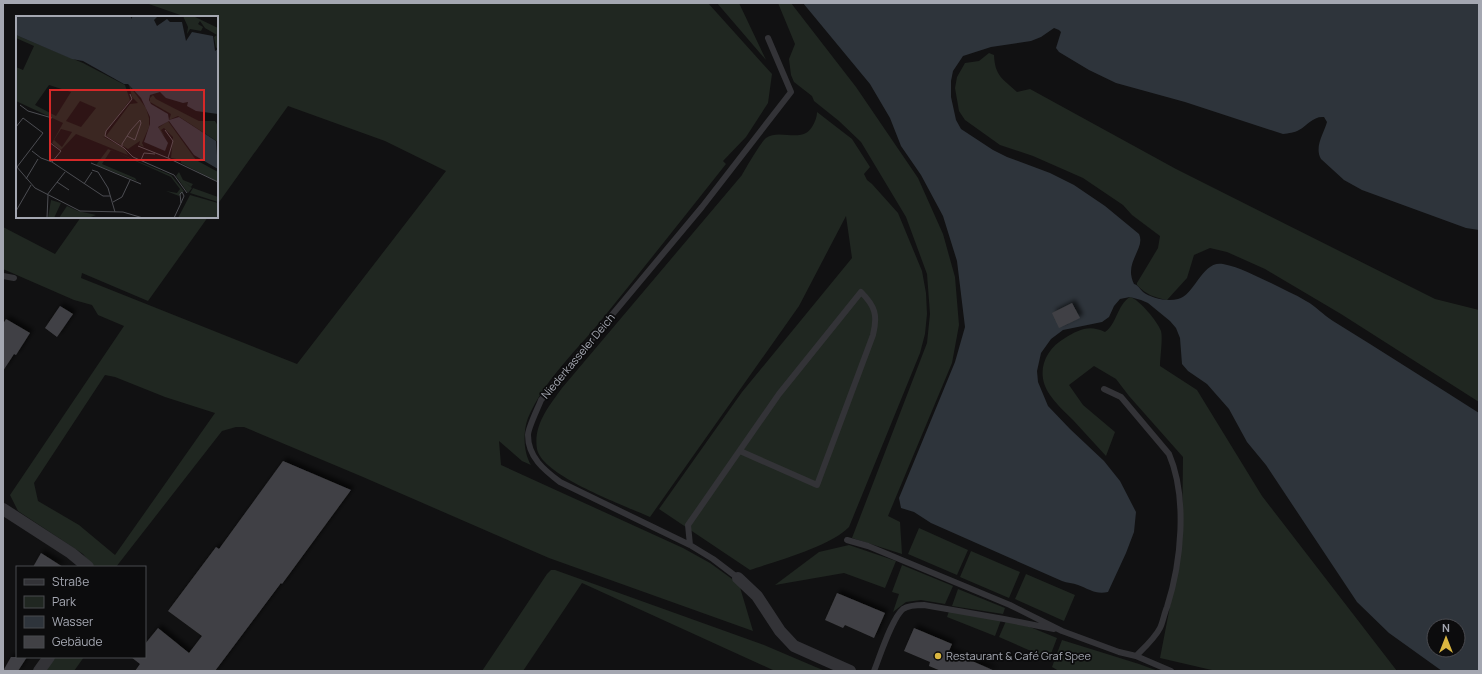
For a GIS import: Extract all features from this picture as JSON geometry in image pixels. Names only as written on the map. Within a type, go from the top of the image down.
[{"type":"street","points":[[3,509],[71,553],[87,566]]},
{"type":"street","name":"Niederkasseler Deich","points":[[738,578],[757,596],[780,631],[794,646],[850,671]]},
{"type":"street","points":[[39,671],[49,658]]},
{"type":"lane","name":"Niederkasseler Deich","points":[[738,578],[713,559],[690,545],[560,482],[543,469],[531,452],[528,434],[541,400],[702,207],[791,92],[768,38]]},
{"type":"lane","points":[[3,276],[14,278]]},
{"type":"lane","points":[[690,545],[688,525],[779,394],[861,292],[870,302],[875,312],[873,335],[817,485],[740,451]]},
{"type":"lane","points":[[1104,389],[1121,397],[1169,454],[1174,465],[1179,493],[1181,530],[1179,552],[1169,600],[1160,628],[1148,644],[1136,656]]},
{"type":"lane","points":[[847,540],[868,546],[1010,605],[1062,631],[1119,652],[1136,656],[1171,671]]},
{"type":"lane","points":[[874,671],[894,623],[904,609],[912,605],[924,605],[1004,618],[1062,631]]},
{"type":"green space","points":[[146,3],[708,3],[772,74],[768,103],[746,137],[723,161],[726,164],[542,392],[528,418],[525,429],[526,454],[531,465],[522,461],[499,441],[501,465],[683,548],[710,563],[739,584],[753,631],[549,558],[244,427],[236,427],[222,431],[117,566],[92,566],[83,554],[18,511],[10,495],[124,326],[98,315],[92,305],[74,300],[3,269],[3,227],[55,254],[80,218],[207,218],[148,301],[82,273],[81,278],[297,364],[446,171],[385,141],[288,106],[218,204],[218,16],[183,16]],"holes":[[[105,375],[115,377],[165,397],[215,413],[115,555],[79,525],[38,501],[34,483]]]},
{"type":"green space","points":[[717,3],[739,3],[766,60]]},
{"type":"green space","points":[[778,3],[791,3],[856,87],[918,178],[943,234],[955,277],[959,325],[952,363],[888,516],[900,522],[902,554],[852,538],[927,343],[930,314],[927,274],[906,217],[861,142],[839,121],[814,101],[812,96],[794,82],[791,75],[789,59],[795,44]]},
{"type":"green space","points":[[989,53],[994,55],[996,68],[1000,76],[1017,92],[1030,89],[1176,169],[1435,299],[1479,310],[1479,402],[1341,314],[1265,269],[1227,252],[1210,248],[1194,255],[1187,278],[1167,300],[1154,297],[1144,291],[1137,285],[1137,283],[1158,248],[1160,236],[1132,215],[1123,205],[1083,178],[1033,156],[1000,145],[965,120],[959,111],[955,88],[957,77],[965,63],[979,61]]},
{"type":"green space","points":[[817,112],[852,139],[870,167],[864,174],[867,180],[898,213],[922,271],[926,293],[927,314],[925,334],[920,353],[849,527],[841,534],[817,547],[750,570],[659,509],[742,392],[852,258],[846,216],[799,306],[650,517],[586,489],[553,469],[542,459],[537,449],[537,432],[543,416],[562,388],[742,175],[764,140],[772,135],[796,135],[807,132],[814,123]]},
{"type":"green space","points":[[1130,297],[1148,311],[1161,331],[1162,343],[1160,366],[1197,390],[1262,496],[1397,671],[1216,671],[1160,658],[1182,544],[1183,457],[1129,396],[1116,379],[1094,366],[1069,385],[1083,405],[1115,432],[1106,456],[1055,402],[1045,387],[1043,379],[1044,363],[1047,356],[1058,343],[1074,333],[1084,329],[1094,328],[1105,332],[1109,329],[1122,305]]},
{"type":"green space","points":[[919,528],[968,550],[957,575],[908,554]]},
{"type":"green space","points":[[849,545],[896,561],[885,588],[844,573],[775,585],[819,552]]},
{"type":"green space","points":[[971,551],[1020,572],[1009,598],[960,577]]},
{"type":"green space","points":[[902,565],[953,586],[945,604],[921,600],[906,602],[893,612],[899,594],[892,592]]},
{"type":"green space","points":[[551,570],[555,570],[764,645],[825,671],[775,671],[582,583],[523,671],[482,671]]},
{"type":"green space","points":[[1026,574],[1075,595],[1064,621],[1015,599]]},
{"type":"green space","points":[[958,589],[1005,608],[1003,614],[952,606]]},
{"type":"green space","points":[[949,611],[1001,620],[995,636],[947,617]]},
{"type":"green space","points":[[1006,621],[1030,627],[1057,638],[1049,659],[999,637]]},
{"type":"green space","points":[[1062,640],[1158,671],[1059,671],[1052,667]]},
{"type":"green space","points":[[53,658],[83,658],[74,671],[44,671]]},
{"type":"water","points":[[803,3],[1479,3],[1479,230],[1466,228],[1362,190],[1344,180],[1321,159],[1319,154],[1320,140],[1327,122],[1324,117],[1314,119],[1297,131],[1283,134],[1185,102],[1116,83],[1089,70],[1059,52],[1056,48],[1061,32],[1054,28],[1041,37],[1031,41],[991,47],[963,56],[953,71],[951,81],[951,97],[956,120],[961,129],[993,150],[1007,157],[1050,173],[1074,185],[1105,206],[1139,234],[1140,245],[1133,262],[1131,276],[1134,284],[1146,294],[1164,300],[1178,299],[1189,291],[1204,272],[1210,267],[1216,264],[1223,264],[1235,267],[1310,303],[1333,321],[1479,413],[1479,671],[1442,671],[1389,633],[1357,602],[1266,465],[1247,442],[1229,409],[1207,384],[1188,371],[1182,364],[1180,338],[1176,328],[1170,321],[1148,303],[1141,300],[1130,297],[1120,299],[1114,306],[1109,317],[1102,322],[1063,330],[1051,339],[1041,353],[1037,371],[1038,382],[1048,406],[1104,461],[1120,481],[1136,512],[1134,532],[1108,592],[1100,593],[1076,584],[1062,581],[931,523],[914,512],[901,508],[899,498],[955,362],[965,327],[957,261],[943,216],[921,175],[901,146],[890,118],[870,84]]},
{"type":"building","points":[[1072,303],[1080,318],[1059,328],[1052,313]]},
{"type":"building","points":[[60,306],[73,314],[57,337],[45,328]]},
{"type":"building","points":[[6,319],[30,333],[16,355],[14,354],[3,371],[3,324]]},
{"type":"building","points":[[283,461],[351,490],[282,584],[281,583],[215,671],[135,671],[140,664],[132,658],[146,658],[146,643],[158,628],[189,653],[202,636],[168,611],[216,547],[219,549]]},
{"type":"building","points":[[41,553],[61,566],[34,566]]},
{"type":"building","points":[[837,593],[885,613],[874,638],[845,625],[843,628],[825,620]]},
{"type":"building","points":[[914,628],[952,644],[949,651],[995,671],[941,671],[929,666],[930,662],[904,651]]},
{"type":"building","points":[[11,657],[26,658],[18,671],[3,671]]},
{"type":"place","name":"Restaurant & Café Graf Spee","points":[[938,656]]}]
